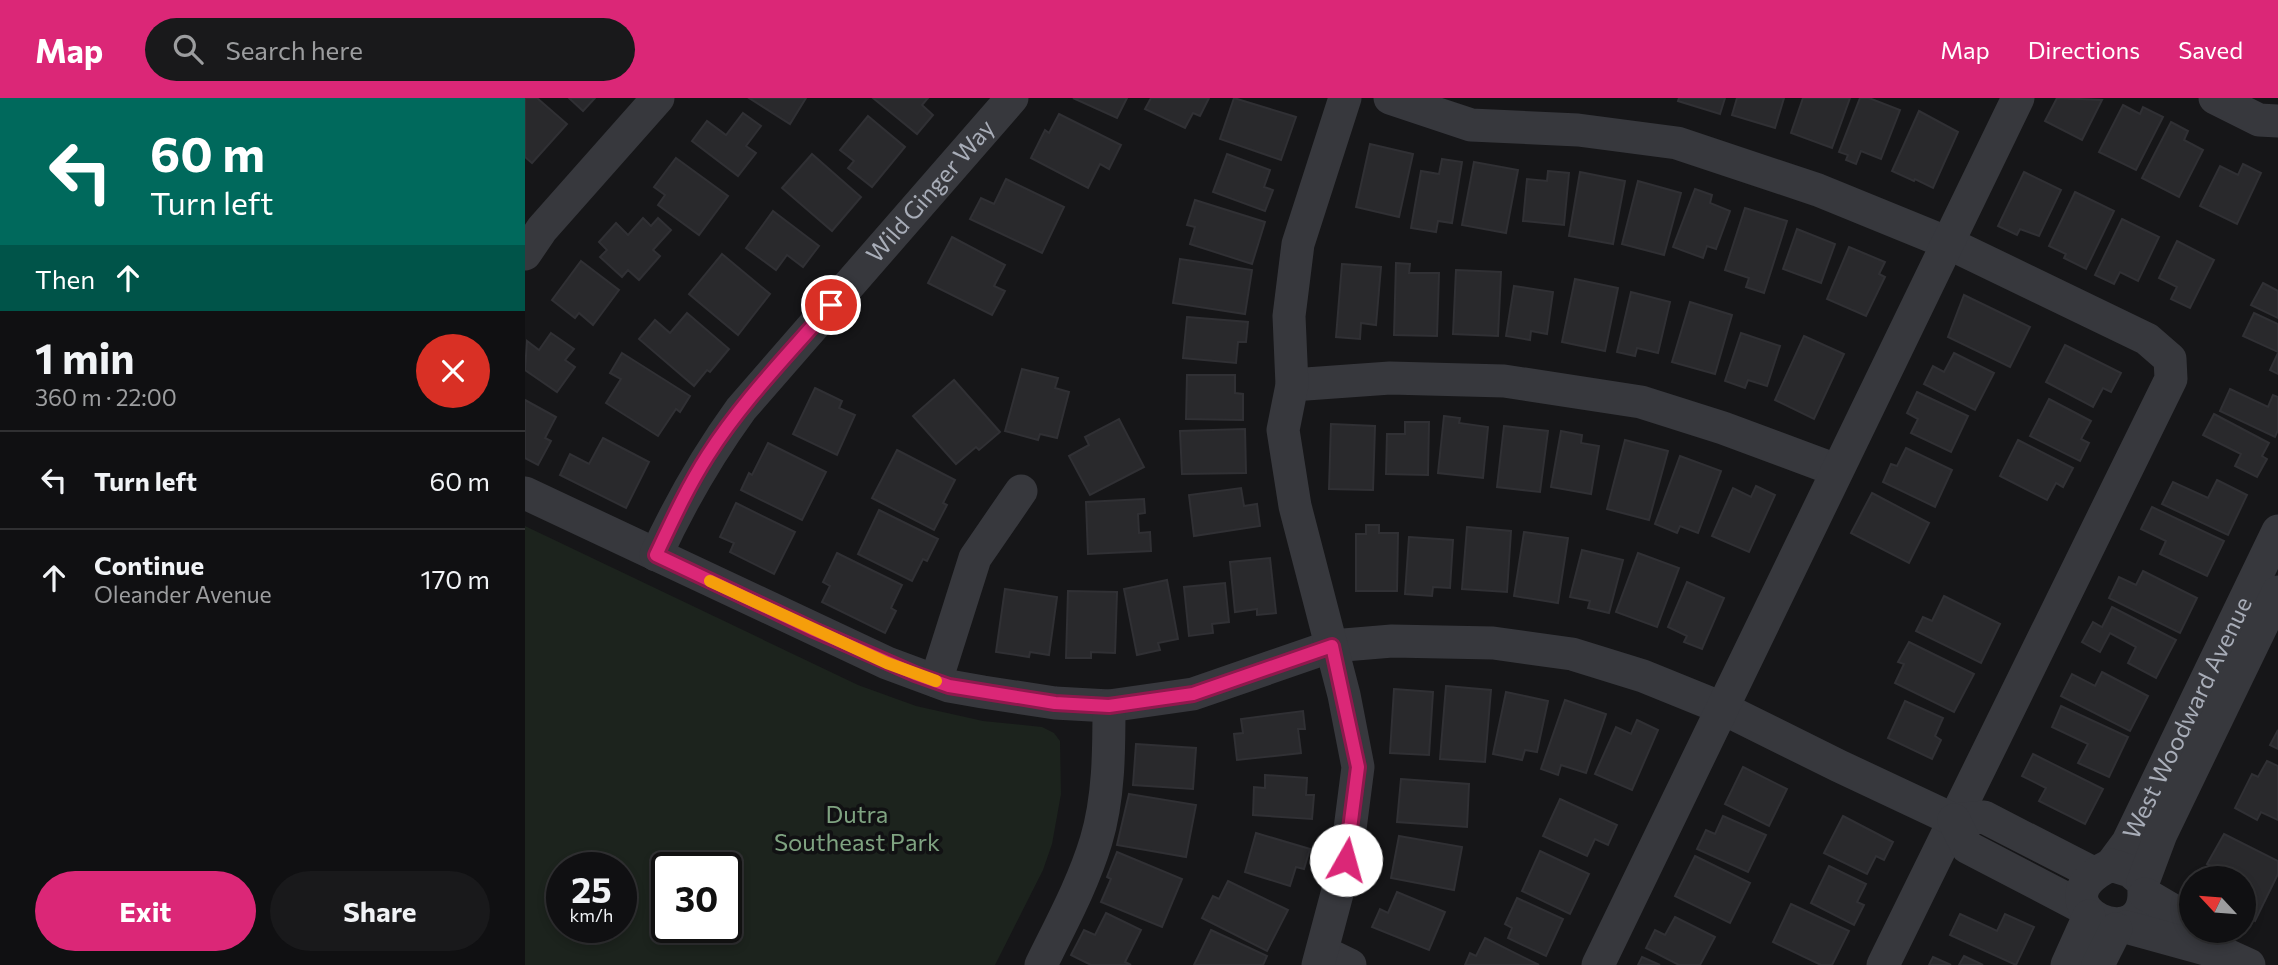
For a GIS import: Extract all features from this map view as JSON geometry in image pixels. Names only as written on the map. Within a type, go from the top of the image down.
[{"type":"street","points":[[525,254],[542,229],[658,98]]},
{"type":"street","name":"Wild Ginger Way","points":[[656,555],[680,504],[708,455],[741,409],[1012,98]]},
{"type":"street","points":[[1330,961],[1358,767],[1332,646],[1296,506],[1283,430],[1291,385],[1289,316],[1298,244],[1346,98]]},
{"type":"street","points":[[1390,98],[1471,125],[1578,130],[1677,143],[1818,190],[1948,243],[2147,339],[2170,359],[2171,379],[1883,965]]},
{"type":"street","points":[[1598,965],[2018,98]]},
{"type":"street","points":[[2215,98],[2259,120],[2278,121]]},
{"type":"street","points":[[1291,385],[1390,378],[1504,381],[1641,402],[1724,428],[1836,470]]},
{"type":"street","points":[[936,681],[975,558],[1021,491]]},
{"type":"street","points":[[525,493],[887,663],[961,688],[1030,699],[1109,706],[1193,694],[1332,646],[1392,641],[1493,643],[1572,654],[1643,676],[1722,708],[1954,820],[1984,817],[2103,869],[2130,871],[2144,888],[2179,913]]},
{"type":"street","name":"West Woodward Avenue","points":[[2103,869],[2128,842],[2278,531]]},
{"type":"street","name":"West Woodward Avenue","points":[[2144,888],[2161,834],[2278,592]]},
{"type":"street","points":[[1041,965],[1080,887],[1096,841],[1102,816],[1108,762],[1109,706]]},
{"type":"street","points":[[1954,820],[1967,847],[2104,920],[2228,950]]},
{"type":"street","points":[[2098,965],[2104,920],[2084,889],[2103,869]]},
{"type":"street","points":[[2104,920],[2135,921],[2142,913],[2144,888]]},
{"type":"street","points":[[2067,965],[2104,920]]},
{"type":"green space","name":"Dutra Southeast Park","points":[[525,526],[858,685],[916,706],[983,721],[1042,727],[1054,733],[1060,741],[1061,794],[1052,844],[1043,870],[995,965],[525,965]]},
{"type":"building","points":[[525,98],[537,98],[567,124],[532,163],[525,157]]},
{"type":"building","points":[[569,98],[595,98],[583,111]]},
{"type":"building","points":[[749,98],[806,98],[790,124]]},
{"type":"building","points":[[873,98],[928,98],[922,105],[933,115],[917,134]]},
{"type":"building","points":[[1073,98],[1127,98],[1117,118]]},
{"type":"building","points":[[1151,98],[1209,98],[1200,116],[1193,113],[1185,128],[1145,109]]},
{"type":"building","points":[[1234,98],[1296,117],[1281,160],[1220,139]]},
{"type":"building","points":[[1679,98],[1725,98],[1720,114],[1678,101]]},
{"type":"building","points":[[1737,98],[1784,98],[1775,128],[1732,115]]},
{"type":"building","points":[[1803,98],[1850,98],[1832,148],[1791,133]]},
{"type":"building","points":[[1860,98],[1869,98],[1900,110],[1881,159],[1861,151],[1856,164],[1846,160],[1848,155],[1839,152]]},
{"type":"building","points":[[2057,98],[2102,100],[2082,140],[2045,121]]},
{"type":"building","points":[[2123,105],[2140,114],[2143,107],[2163,117],[2136,170],[2099,152]]},
{"type":"building","points":[[1919,111],[1958,132],[1933,188],[1892,171]]},
{"type":"building","points":[[743,113],[761,126],[746,146],[756,153],[738,176],[692,141],[707,121],[726,135]]},
{"type":"building","points":[[1059,114],[1121,145],[1109,169],[1100,164],[1088,188],[1031,158],[1045,130],[1049,133]]},
{"type":"building","points":[[868,116],[905,147],[872,187],[848,168],[854,161],[840,150]]},
{"type":"building","points":[[2171,122],[2188,131],[2184,140],[2203,150],[2179,197],[2142,178]]},
{"type":"building","points":[[1370,144],[1413,154],[1399,217],[1356,207]]},
{"type":"building","points":[[812,154],[861,197],[832,231],[782,188]]},
{"type":"building","points":[[1227,154],[1270,170],[1264,187],[1273,190],[1265,211],[1213,192]]},
{"type":"building","points":[[676,158],[728,196],[699,235],[658,205],[665,195],[654,187]]},
{"type":"building","points":[[1442,159],[1462,162],[1452,223],[1438,221],[1436,232],[1411,228],[1421,171],[1439,174]]},
{"type":"building","points":[[1474,162],[1518,170],[1506,233],[1462,225]]},
{"type":"building","points":[[2243,164],[2261,173],[2237,224],[2200,206],[2220,166],[2238,175]]},
{"type":"building","points":[[1548,171],[1569,173],[1564,225],[1523,221],[1527,179],[1547,181]]},
{"type":"building","points":[[1580,172],[1625,181],[1613,244],[1569,236]]},
{"type":"building","points":[[2024,172],[2061,190],[2039,236],[2020,229],[2017,235],[1998,226]]},
{"type":"building","points":[[1006,179],[1064,207],[1042,253],[970,219],[981,198],[994,204]]},
{"type":"building","points":[[1638,181],[1681,193],[1664,255],[1622,244]]},
{"type":"building","points":[[1695,189],[1712,195],[1710,203],[1730,211],[1716,249],[1707,246],[1703,258],[1673,247]]},
{"type":"building","points":[[2075,192],[2114,211],[2086,269],[2064,258],[2066,254],[2049,246]]},
{"type":"building","points":[[1195,200],[1265,222],[1252,264],[1190,244],[1195,227],[1187,225]]},
{"type":"building","points":[[1745,208],[1787,221],[1764,293],[1746,287],[1749,278],[1725,270]]},
{"type":"building","points":[[773,211],[819,246],[803,267],[787,255],[776,270],[746,248]]},
{"type":"building","points":[[643,218],[651,226],[658,218],[671,230],[653,250],[660,256],[639,280],[628,270],[622,277],[600,257],[607,250],[599,242],[616,223],[628,235]]},
{"type":"building","points":[[2122,219],[2159,237],[2138,281],[2120,272],[2114,284],[2095,275]]},
{"type":"building","points":[[1797,229],[1835,244],[1821,283],[1783,269]]},
{"type":"building","points":[[952,237],[1005,265],[994,286],[1005,291],[992,315],[928,283]]},
{"type":"building","points":[[2177,241],[2214,260],[2190,308],[2171,299],[2177,287],[2159,278]]},
{"type":"building","points":[[1849,247],[1885,262],[1879,274],[1885,277],[1866,316],[1827,299]]},
{"type":"building","points":[[722,254],[770,294],[738,335],[689,294]]},
{"type":"building","points":[[1180,259],[1252,270],[1245,314],[1173,303]]},
{"type":"building","points":[[581,261],[619,290],[593,325],[579,313],[575,318],[552,300]]},
{"type":"building","points":[[1396,263],[1410,264],[1409,273],[1439,273],[1437,336],[1394,335]]},
{"type":"building","points":[[1342,264],[1381,267],[1376,325],[1361,323],[1360,339],[1336,337]]},
{"type":"building","points":[[1456,270],[1501,272],[1498,336],[1453,334]]},
{"type":"building","points":[[1575,279],[1618,288],[1605,351],[1562,342]]},
{"type":"building","points":[[2263,283],[2278,291],[2278,318],[2251,305]]},
{"type":"building","points":[[1514,286],[1553,292],[1547,334],[1531,331],[1530,340],[1506,336]]},
{"type":"building","points":[[1631,292],[1670,302],[1658,353],[1637,348],[1635,356],[1617,352]]},
{"type":"building","points":[[1964,295],[2030,327],[2010,367],[1948,337]]},
{"type":"building","points":[[1690,302],[1732,315],[1715,374],[1672,362]]},
{"type":"building","points":[[687,313],[729,349],[694,386],[639,339],[655,320],[670,333]]},
{"type":"building","points":[[2254,313],[2278,324],[2278,352],[2243,336]]},
{"type":"building","points":[[1187,317],[1248,322],[1246,342],[1238,342],[1236,363],[1183,358]]},
{"type":"building","points":[[551,333],[574,349],[565,360],[575,367],[557,392],[525,370],[527,341],[539,350]]},
{"type":"building","points":[[1741,333],[1780,346],[1767,386],[1748,380],[1745,388],[1725,381]]},
{"type":"building","points":[[1804,336],[1844,354],[1814,419],[1775,400]]},
{"type":"building","points":[[2065,345],[2121,373],[2111,392],[2103,388],[2093,407],[2046,382]]},
{"type":"building","points":[[622,353],[690,396],[680,412],[676,409],[658,436],[606,403],[621,379],[610,373]]},
{"type":"building","points":[[1954,353],[1994,373],[1975,410],[1924,384],[1933,366],[1944,372]]},
{"type":"building","points":[[2278,353],[2278,374],[2270,370]]},
{"type":"building","points":[[1022,369],[1058,378],[1055,388],[1069,392],[1057,438],[1040,434],[1038,440],[1005,431]]},
{"type":"building","points":[[1187,375],[1235,375],[1235,393],[1243,394],[1243,420],[1186,419]]},
{"type":"building","points":[[954,380],[1000,432],[979,450],[976,447],[956,464],[913,416]]},
{"type":"building","points":[[815,388],[842,401],[839,408],[855,415],[837,455],[793,434]]},
{"type":"building","points":[[2230,389],[2268,407],[2273,395],[2278,397],[2278,430],[2275,437],[2220,411]]},
{"type":"building","points":[[1917,392],[1968,416],[1951,452],[1911,433],[1918,419],[1907,413]]},
{"type":"building","points":[[2049,399],[2091,421],[2081,439],[2089,443],[2080,461],[2030,436]]},
{"type":"building","points":[[525,400],[556,417],[545,438],[551,441],[538,465],[525,458]]},
{"type":"building","points":[[2214,414],[2269,443],[2262,456],[2267,459],[2257,477],[2235,466],[2241,454],[2203,435]]},
{"type":"building","points":[[1444,416],[1460,418],[1459,423],[1488,427],[1483,478],[1438,473]]},
{"type":"building","points":[[1119,419],[1144,467],[1090,495],[1069,456],[1089,445],[1085,437]]},
{"type":"building","points":[[1405,422],[1429,422],[1428,475],[1386,474],[1387,434],[1405,434]]},
{"type":"building","points":[[1331,424],[1375,426],[1373,490],[1329,489]]},
{"type":"building","points":[[1504,426],[1548,431],[1540,492],[1497,487]]},
{"type":"building","points":[[1245,429],[1246,473],[1182,474],[1180,431]]},
{"type":"building","points":[[1561,431],[1582,435],[1581,443],[1599,446],[1591,494],[1551,487]]},
{"type":"building","points":[[603,438],[649,462],[626,508],[560,475],[570,454],[589,464]]},
{"type":"building","points":[[1625,440],[1668,451],[1649,520],[1607,509]]},
{"type":"building","points":[[2018,440],[2073,468],[2063,487],[2056,483],[2047,500],[2000,476]]},
{"type":"building","points":[[768,443],[826,472],[802,520],[741,490]]},
{"type":"building","points":[[1906,448],[1952,470],[1935,507],[1883,482],[1891,464],[1897,466]]},
{"type":"building","points":[[897,450],[955,480],[943,503],[947,505],[934,530],[872,498]]},
{"type":"building","points":[[1680,456],[1721,471],[1698,533],[1680,526],[1677,533],[1655,524]]},
{"type":"building","points":[[2217,480],[2247,495],[2228,535],[2162,504],[2173,482],[2208,498]]},
{"type":"building","points":[[1756,486],[1775,495],[1749,552],[1712,536],[1733,488],[1751,497]]},
{"type":"building","points":[[1241,488],[1244,506],[1257,504],[1260,526],[1194,536],[1189,495]]},
{"type":"building","points":[[1872,493],[1929,523],[1909,563],[1851,533]]},
{"type":"building","points":[[1144,499],[1145,513],[1138,514],[1139,533],[1150,532],[1151,551],[1088,554],[1086,502]]},
{"type":"building","points":[[736,503],[795,532],[774,574],[730,552],[734,543],[720,537]]},
{"type":"building","points":[[2152,507],[2224,541],[2207,576],[2160,554],[2166,541],[2141,529]]},
{"type":"building","points":[[879,510],[938,539],[927,561],[923,559],[912,581],[858,554]]},
{"type":"building","points":[[1366,525],[1379,525],[1379,533],[1398,533],[1397,591],[1356,591],[1356,534],[1366,534]]},
{"type":"building","points":[[1467,527],[1511,531],[1507,592],[1462,589]]},
{"type":"building","points":[[1524,532],[1568,538],[1558,603],[1514,596]]},
{"type":"building","points":[[1409,537],[1453,540],[1450,588],[1433,587],[1432,596],[1405,594]]},
{"type":"building","points":[[1582,550],[1623,560],[1609,613],[1588,608],[1590,601],[1570,597]]},
{"type":"building","points":[[837,553],[902,585],[891,608],[896,611],[885,633],[822,602],[830,586],[823,582]]},
{"type":"building","points":[[1638,553],[1679,568],[1657,627],[1616,612]]},
{"type":"building","points":[[1270,558],[1276,613],[1257,615],[1257,609],[1235,612],[1230,562]]},
{"type":"building","points":[[2143,571],[2197,598],[2180,633],[2109,598],[2119,577],[2136,585]]},
{"type":"building","points":[[1167,580],[1178,639],[1158,643],[1160,650],[1137,655],[1124,589]]},
{"type":"building","points":[[1687,582],[1724,598],[1702,649],[1684,642],[1687,636],[1668,627]]},
{"type":"building","points":[[1225,583],[1229,622],[1212,624],[1213,633],[1189,636],[1184,587]]},
{"type":"building","points":[[1005,589],[1057,597],[1049,655],[1030,652],[1029,657],[996,652]]},
{"type":"building","points":[[1068,591],[1117,592],[1115,653],[1091,652],[1091,658],[1066,658]]},
{"type":"building","points":[[1944,596],[2000,624],[1981,663],[1916,631],[1923,617],[1932,621]]},
{"type":"building","points":[[2112,607],[2176,640],[2156,678],[2128,663],[2136,647],[2110,633],[2100,652],[2082,642],[2093,622],[2102,627]]},
{"type":"building","points":[[1909,642],[1974,674],[1954,712],[1895,683],[1904,664],[1898,662]]},
{"type":"building","points":[[2102,672],[2148,696],[2130,731],[2061,696],[2072,674],[2095,686]]},
{"type":"building","points":[[1446,686],[1491,690],[1485,762],[1440,759]]},
{"type":"building","points":[[1394,689],[1433,692],[1429,755],[1390,753]]},
{"type":"building","points":[[1506,692],[1548,701],[1537,752],[1525,750],[1522,760],[1493,754]]},
{"type":"building","points":[[1565,700],[1606,714],[1586,773],[1561,765],[1558,775],[1541,769]]},
{"type":"building","points":[[1905,701],[1943,718],[1935,736],[1941,740],[1932,759],[1888,738]]},
{"type":"building","points":[[2061,706],[2128,737],[2109,777],[2078,763],[2088,744],[2052,727]]},
{"type":"building","points":[[1303,711],[1305,729],[1298,729],[1301,753],[1237,760],[1234,734],[1243,733],[1241,719]]},
{"type":"building","points":[[1637,720],[1658,730],[1632,790],[1595,774],[1616,727],[1631,734]]},
{"type":"building","points":[[2278,730],[2278,749],[2270,745]]},
{"type":"building","points":[[1136,744],[1196,748],[1193,789],[1133,785]]},
{"type":"building","points":[[2033,754],[2103,789],[2085,824],[2039,801],[2046,788],[2022,776]]},
{"type":"building","points":[[2267,761],[2278,766],[2278,820],[2261,812],[2257,820],[2235,808],[2252,774],[2258,777]]},
{"type":"building","points":[[1743,767],[1787,789],[1769,826],[1725,804]]},
{"type":"building","points":[[1265,775],[1307,778],[1306,795],[1314,795],[1312,819],[1253,815],[1254,787],[1265,788]]},
{"type":"building","points":[[1401,779],[1469,784],[1467,827],[1397,822]]},
{"type":"building","points":[[1129,794],[1196,805],[1186,857],[1117,845]]},
{"type":"building","points":[[1560,799],[1617,825],[1608,845],[1595,839],[1587,856],[1543,836]]},
{"type":"building","points":[[1723,816],[1766,835],[1748,872],[1697,849],[1706,830],[1715,834]]},
{"type":"building","points":[[1843,816],[1893,842],[1884,860],[1876,856],[1867,874],[1824,853]]},
{"type":"building","points":[[1256,833],[1310,849],[1304,869],[1296,867],[1290,886],[1245,872]]},
{"type":"building","points":[[2224,834],[2278,861],[2278,874],[2256,919],[2256,866],[2207,864]]},
{"type":"building","points":[[1399,836],[1462,847],[1454,890],[1391,878]]},
{"type":"building","points":[[1540,851],[1589,874],[1570,914],[1522,891]]},
{"type":"building","points":[[1117,852],[1182,879],[1162,927],[1101,902],[1111,879],[1107,877]]},
{"type":"building","points":[[1695,856],[1750,883],[1730,923],[1675,896]]},
{"type":"building","points":[[1829,866],[1866,884],[1857,902],[1864,905],[1854,925],[1811,903]]},
{"type":"building","points":[[1228,881],[1288,910],[1267,951],[1202,918],[1213,896],[1219,899]]},
{"type":"building","points":[[1397,892],[1445,912],[1429,950],[1372,927],[1380,909],[1388,913]]},
{"type":"building","points":[[1517,898],[1563,919],[1546,956],[1508,938],[1512,928],[1505,924]]},
{"type":"building","points":[[1791,904],[1849,931],[1832,965],[1821,965],[1773,942]]},
{"type":"building","points":[[1106,913],[1141,930],[1125,962],[1131,965],[1091,965],[1071,955],[1084,930],[1095,935]]},
{"type":"building","points":[[1960,914],[1997,931],[2005,914],[2034,927],[2016,965],[1950,935]]},
{"type":"building","points":[[1675,917],[1715,937],[1700,965],[1679,965],[1646,948],[1655,930],[1665,935]]},
{"type":"building","points":[[1211,930],[1267,956],[1263,965],[1194,965]]},
{"type":"building","points":[[1485,938],[1539,965],[1465,965],[1470,953],[1476,956]]},
{"type":"building","points":[[1964,956],[1983,965],[1959,965]]},
{"type":"building","points":[[1642,957],[1660,965],[1638,965]]},
{"type":"building","points":[[1933,957],[1951,965],[1929,965]]},
{"type":"slow traffic","points":[[710,581],[887,663],[936,681]]},
{"type":"route","points":[[831,305],[741,409],[708,455],[680,504],[656,555],[814,630],[915,674],[949,686],[1055,703],[1109,706],[1193,694],[1220,687],[1332,646],[1358,767],[1346,860]]}]
